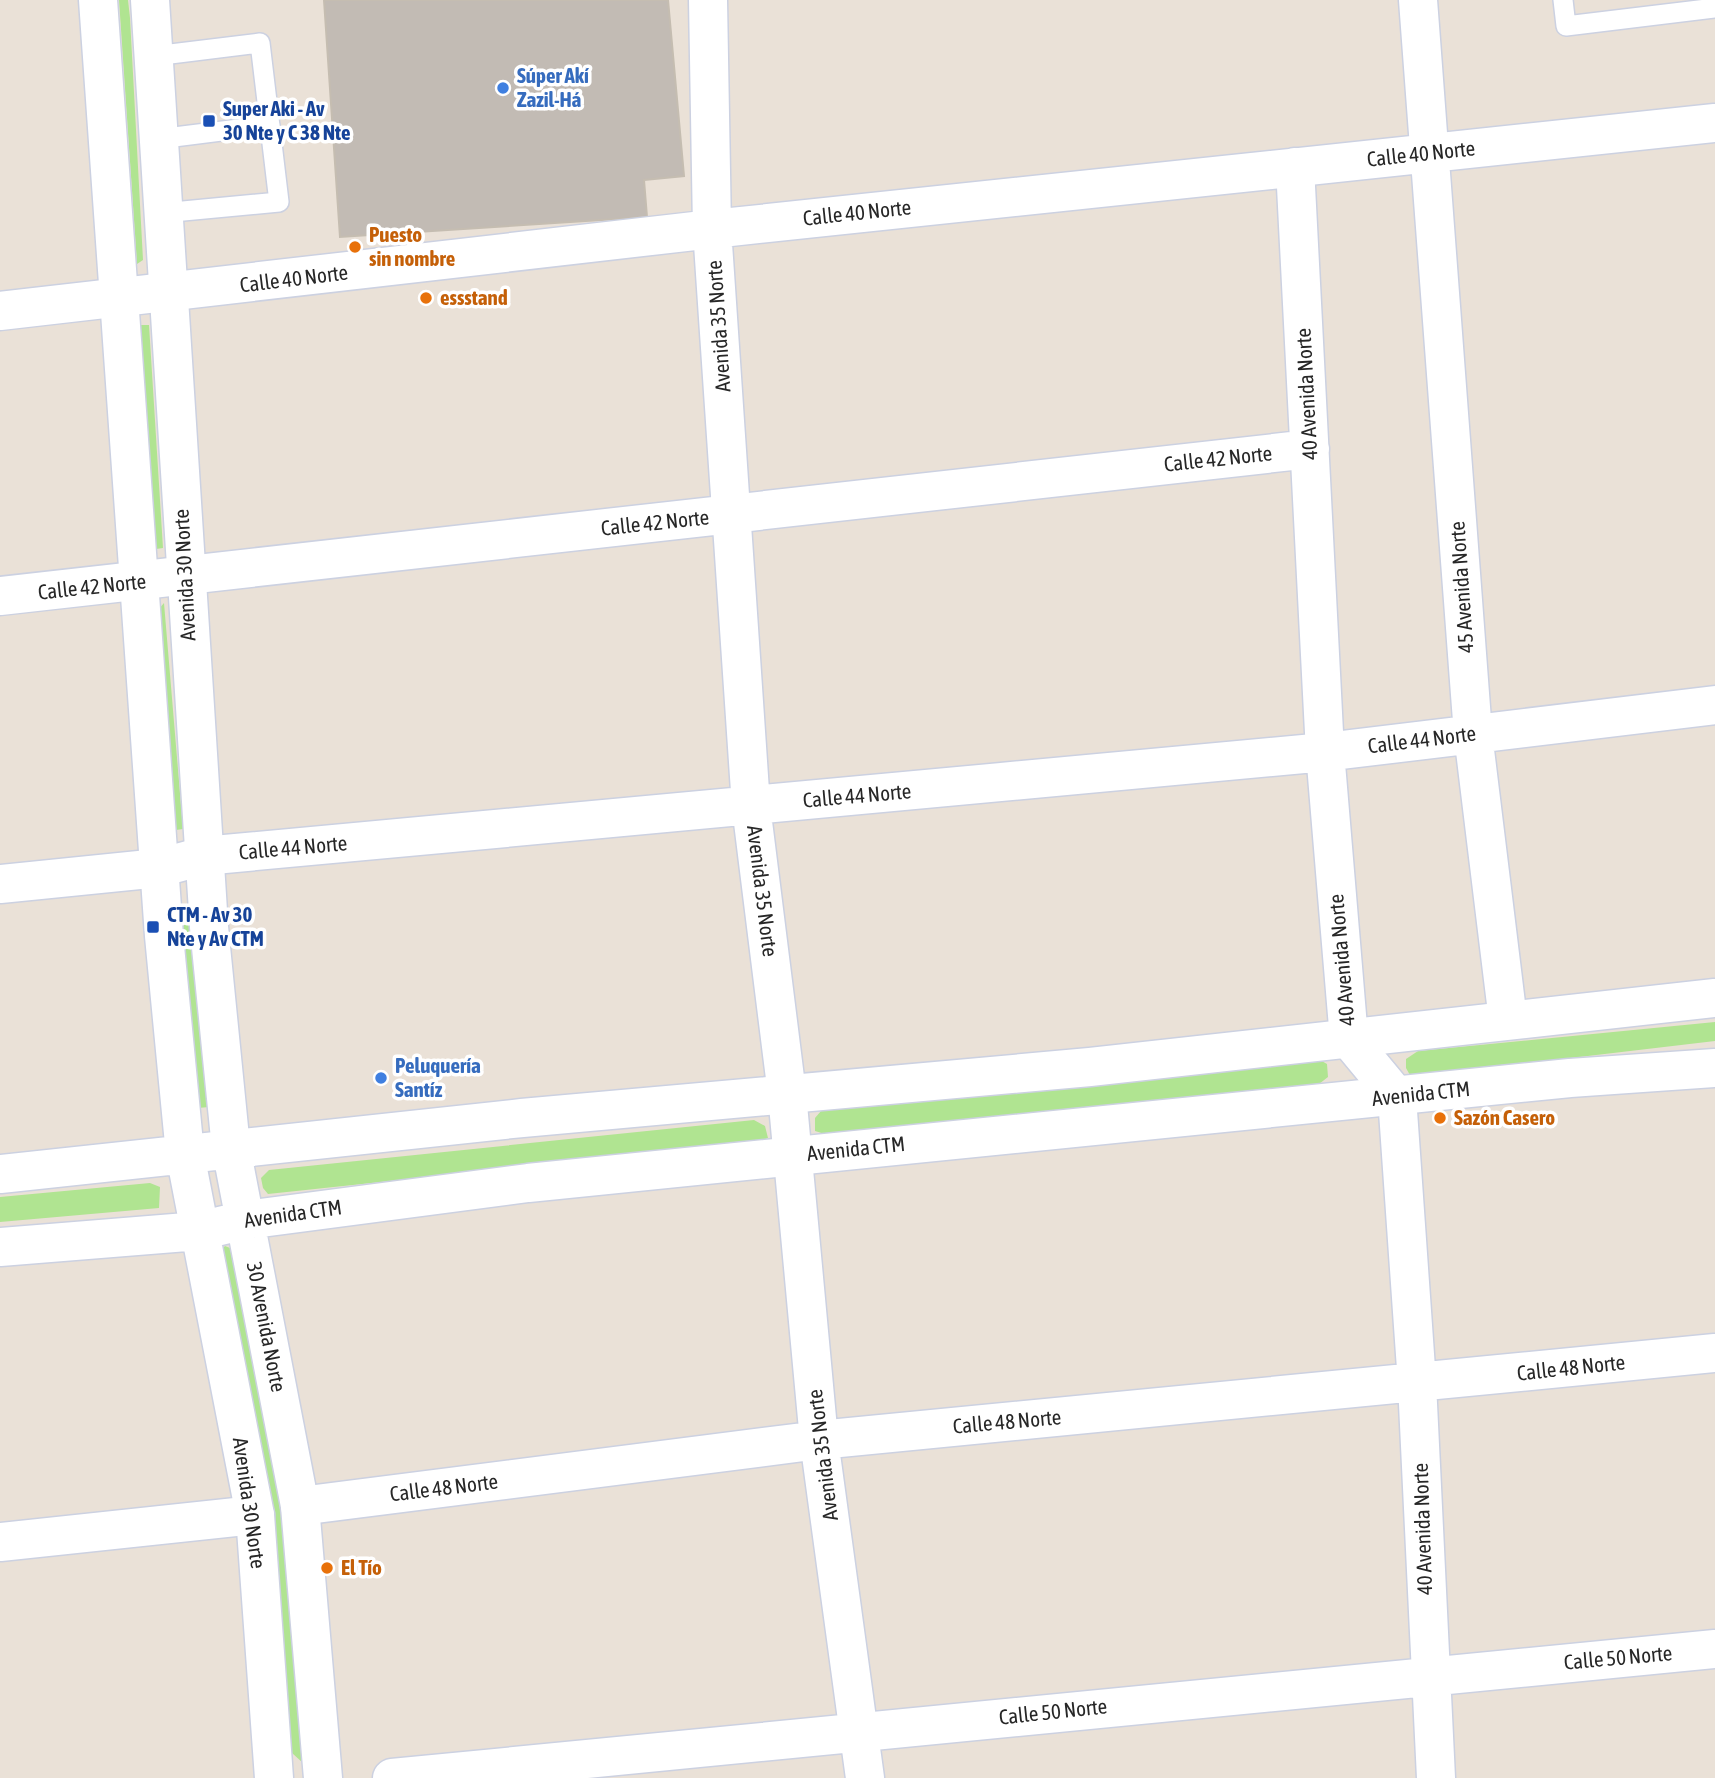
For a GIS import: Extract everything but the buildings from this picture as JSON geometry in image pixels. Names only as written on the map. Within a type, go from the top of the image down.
[{"type":"street","points":[[98,0],[164,936],[185,1154],[199,1231]]},
{"type":"street","name":"Avenida 30 Norte","points":[[150,0],[203,856],[232,1148]]},
{"type":"street","name":"Avenida 35 Norte","points":[[708,0],[712,229],[751,806],[788,1094],[820,1440],[865,1778]]},
{"type":"street","name":"45 Avenida Norte","points":[[1418,0],[1472,734],[1507,1020]]},
{"type":"street","name":"Calle 40 Norte","points":[[0,311],[712,229],[1715,123]]},
{"type":"street","name":"40 Avenida Norte","points":[[1294,167],[1325,752],[1349,1040],[1397,1097],[1418,1383],[1429,1675],[1436,1778]]},
{"type":"street","name":"Calle 42 Norte","points":[[0,596],[138,583],[184,575],[1310,449]]},
{"type":"street","name":"Calle 44 Norte","points":[[0,884],[159,868],[203,856],[1325,752],[1715,705]]},
{"type":"street","points":[[0,1174],[232,1148],[788,1094],[1090,1068],[1715,998]]},
{"type":"street","name":"Avenida CTM","points":[[0,1247],[199,1231],[245,1220],[528,1183],[1570,1078],[1715,1068]]},
{"type":"street","name":"30 Avenida Norte","points":[[232,1148],[300,1506]]},
{"type":"street","name":"Avenida 30 Norte","points":[[199,1231],[255,1515],[274,1778]]},
{"type":"street","name":"Calle 48 Norte","points":[[300,1506],[820,1440],[1715,1353]]},
{"type":"street","points":[[300,1506],[323,1778]]},
{"type":"street","points":[[0,1542],[255,1515]]},
{"type":"street","name":"Calle 50 Norte","points":[[392,1778],[1715,1649]]},
{"type":"lane","points":[[1563,0],[1566,26],[1715,8]]},
{"type":"lane","points":[[154,56],[260,43],[279,202],[162,213]]},
{"type":"lane","points":[[158,139],[270,125]]},
{"type":"green space","points":[[119,0],[128,0],[130,18],[143,260],[137,264]]},
{"type":"green space","points":[[139,325],[149,325],[163,548],[156,549]]},
{"type":"green space","points":[[164,603],[183,829],[176,830],[158,610]]},
{"type":"green space","points":[[188,907],[209,1107],[198,1108],[182,913]]},
{"type":"green space","points":[[1715,1022],[1715,1041],[1411,1077],[1406,1068],[1406,1059],[1418,1051]]},
{"type":"green space","points":[[1318,1059],[1327,1064],[1328,1077],[1319,1084],[828,1135],[815,1131],[815,1118],[821,1111]]},
{"type":"green space","points":[[754,1120],[765,1126],[768,1138],[758,1142],[268,1194],[263,1188],[261,1178],[269,1170]]},
{"type":"green space","points":[[150,1183],[160,1187],[159,1208],[0,1222],[0,1197]]},
{"type":"green space","points":[[225,1246],[230,1248],[285,1509],[303,1763],[292,1753],[270,1512],[220,1251]]},
{"type":"place","name":"Súper Akí Zazil-Há","points":[[503,88]]},
{"type":"place","name":"Super Aki - Av 30 Nte y C 38 Nte","points":[[209,121]]},
{"type":"place","name":"Puesto sin nombre","points":[[355,247]]},
{"type":"place","name":"essstand","points":[[426,298]]},
{"type":"place","name":"CTM - Av 30 Nte y Av CTM","points":[[153,927]]},
{"type":"place","name":"Peluquería Santíz","points":[[381,1078]]},
{"type":"place","name":"Sazón Casero","points":[[1440,1118]]},
{"type":"place","name":"El Tío","points":[[327,1568]]}]
